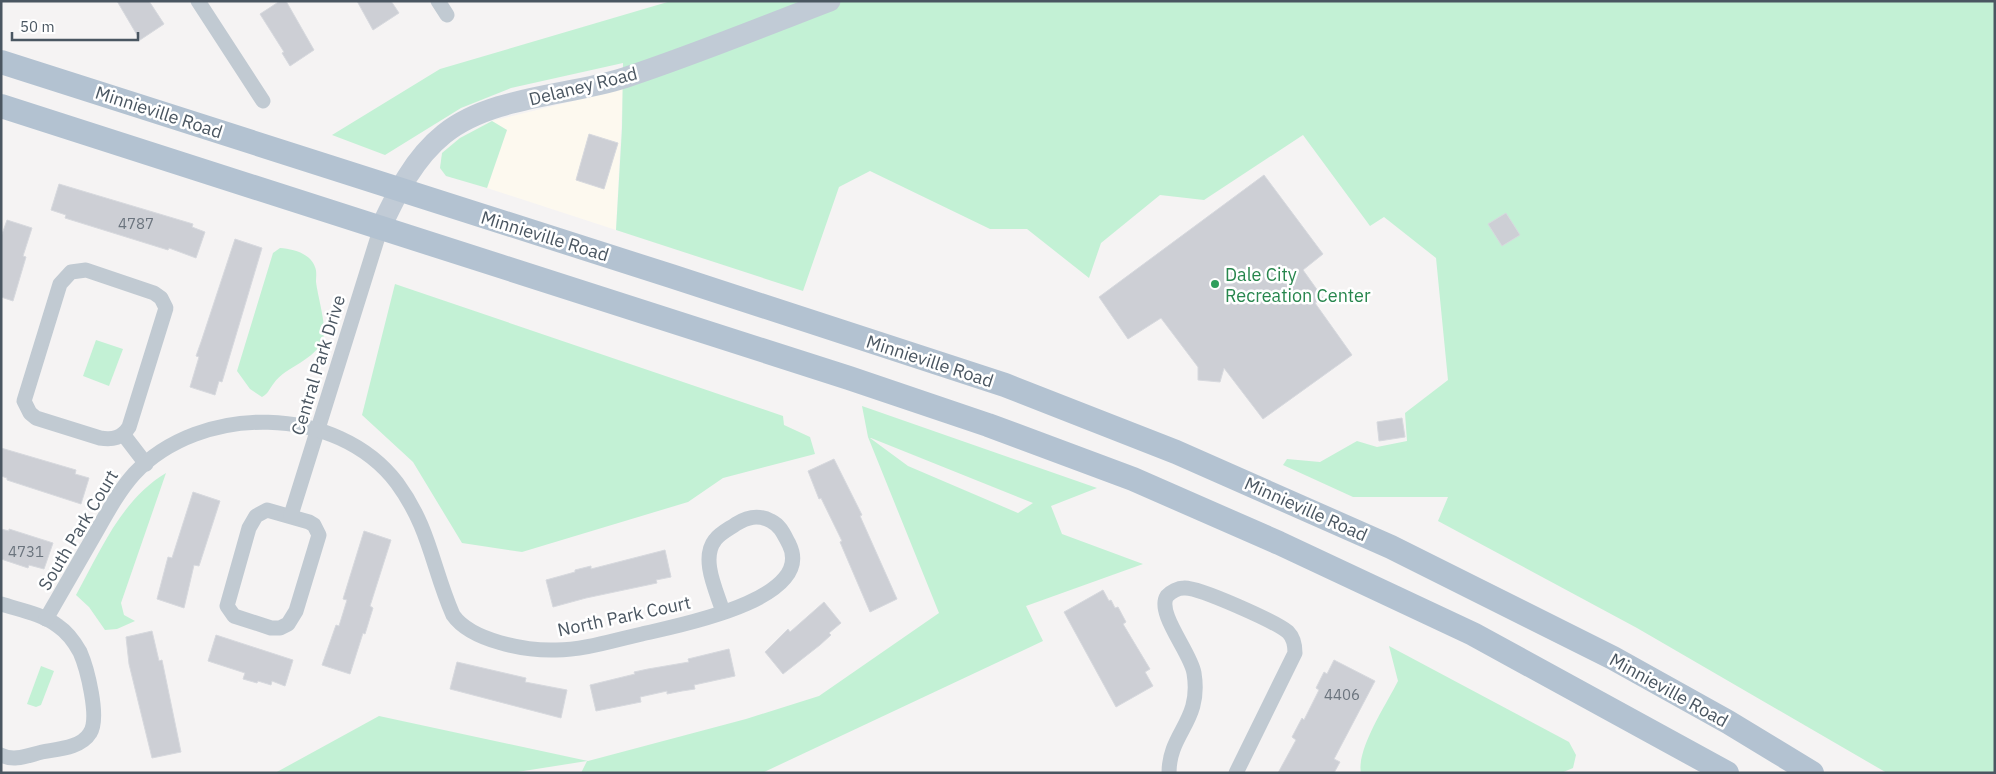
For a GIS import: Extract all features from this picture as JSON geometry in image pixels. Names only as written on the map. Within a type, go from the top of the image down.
[{"type":"main road","name":"Minnieville Road","points":[[1,62],[922,357],[1005,385],[1176,452],[1390,547],[1536,618],[1728,722],[1812,773]]},
{"type":"main road","points":[[1,106],[849,378],[988,425],[1133,479],[1279,543],[1473,634],[1727,773]]},
{"type":"street","points":[[198,1],[263,101]]},
{"type":"street","points":[[438,1],[447,15]]},
{"type":"street","name":"Delaney Road","points":[[380,227],[399,189],[428,149],[445,133],[468,119],[493,109],[586,89],[625,78],[830,1]]},
{"type":"street","name":"Central Park Drive","points":[[291,515],[380,227]]},
{"type":"street","points":[[86,270],[154,293],[161,298],[166,308],[129,427],[123,434],[111,439],[100,438],[36,418],[30,413],[24,401],[60,284],[67,276],[76,271],[86,270]]},
{"type":"street","name":"South Park Court","points":[[46,619],[118,493],[146,464],[192,436],[234,424],[286,423],[317,430]]},
{"type":"street","name":"North Park Court","points":[[317,430],[363,452],[382,467],[398,484],[422,524],[453,615],[462,626],[478,636],[541,649],[571,650],[694,622],[747,605],[759,598],[790,571],[794,562],[792,550],[782,530],[770,520],[754,516],[743,519],[719,536],[712,545],[709,562],[723,612]]},
{"type":"street","points":[[123,434],[146,464]]},
{"type":"street","points":[[267,510],[291,515],[314,525],[319,535],[293,618],[288,624],[276,629],[234,616],[229,611],[228,600],[252,522],[260,513],[267,510]]},
{"type":"street","points":[[1169,773],[1169,759],[1172,748],[1185,729],[1195,703],[1196,686],[1193,669],[1164,609],[1167,596],[1183,588],[1217,597],[1287,631],[1295,644],[1295,653],[1236,773]]},
{"type":"street","name":"South Park Court","points":[[1,604],[46,619],[64,631],[79,651],[94,710],[94,724],[91,733],[78,744],[17,758],[1,755]]},
{"type":"shaded area","points":[[623,89],[616,230],[487,188],[507,130],[492,121]]},
{"type":"green space","points":[[671,1],[1995,1],[1995,773],[1887,773],[1637,628],[1438,521],[1448,497],[1353,497],[1283,465],[1287,459],[1320,462],[1357,441],[1377,447],[1407,441],[1405,413],[1448,380],[1436,258],[1384,217],[1370,226],[1303,135],[1204,200],[1160,195],[1101,243],[1089,278],[1027,229],[990,229],[870,171],[839,187],[803,291],[616,230],[622,128],[623,63],[511,88],[461,108],[385,155],[332,135],[440,69]]},
{"type":"green space","points":[[492,121],[507,130],[487,188],[446,176],[440,168],[442,153],[460,138]]},
{"type":"green space","points":[[280,248],[290,249],[305,255],[313,262],[316,270],[316,282],[324,333],[319,347],[314,353],[279,377],[262,397],[250,389],[237,371],[273,253]]},
{"type":"green space","points":[[395,284],[783,416],[784,425],[810,437],[815,454],[723,478],[688,502],[522,552],[462,543],[413,462],[362,415]]},
{"type":"green space","points":[[96,340],[123,349],[109,386],[83,376]]},
{"type":"green space","points":[[862,406],[1097,488],[1051,506],[1062,534],[1143,564],[1026,606],[1043,641],[762,773],[581,773],[587,761],[511,773],[275,773],[379,716],[588,761],[746,719],[819,696],[939,613],[868,437]],"holes":[[[870,438],[1033,503],[1018,513],[908,466]]]},
{"type":"green space","points":[[166,473],[121,603],[124,615],[135,621],[117,629],[105,630],[89,607],[76,595],[113,527],[124,512],[150,484]]},
{"type":"green space","points":[[1389,646],[1569,742],[1576,755],[1573,768],[1561,773],[1361,773],[1363,752],[1380,714],[1398,681]]},
{"type":"green space","points":[[41,666],[54,671],[41,705],[36,707],[27,704]]},
{"type":"building","points":[[117,1],[149,1],[164,24],[140,40]]},
{"type":"building","points":[[280,1],[286,1],[314,50],[290,66],[282,53],[284,52],[260,14]]},
{"type":"building","points":[[357,1],[391,1],[399,13],[373,30]]},
{"type":"building","points":[[589,134],[618,143],[604,189],[576,180]]},
{"type":"building","name":"Dale City Recreation Center","points":[[1264,175],[1323,254],[1303,270],[1323,298],[1315,303],[1352,355],[1263,419],[1224,368],[1220,382],[1198,380],[1198,367],[1161,318],[1128,339],[1099,297]]},
{"type":"building","points":[[59,184],[193,224],[192,227],[205,232],[196,258],[169,248],[168,250],[65,218],[66,215],[51,210]]},
{"type":"building","points":[[1506,213],[1520,235],[1502,246],[1488,224]]},
{"type":"building","points":[[7,220],[32,228],[23,256],[26,257],[13,301],[1,297],[1,237]]},
{"type":"building","points":[[235,239],[262,248],[222,382],[219,381],[215,395],[190,387],[199,357],[196,356]]},
{"type":"building","points":[[1402,418],[1405,437],[1379,441],[1377,422]]},
{"type":"building","points":[[1,448],[76,470],[75,474],[89,478],[81,504],[7,480],[7,478],[1,476]]},
{"type":"building","points":[[834,459],[862,515],[860,516],[897,599],[870,612],[840,542],[842,541],[821,498],[819,499],[808,471]]},
{"type":"building","points":[[193,492],[220,501],[199,566],[194,565],[184,608],[157,599],[168,557],[172,558]]},
{"type":"building","points":[[1,529],[9,531],[9,529],[53,543],[44,569],[29,565],[28,568],[1,559]]},
{"type":"building","points":[[364,531],[391,540],[370,606],[373,608],[350,674],[322,665],[336,625],[339,626],[347,600],[343,599]]},
{"type":"building","points":[[665,550],[671,577],[656,580],[657,583],[553,607],[546,580],[575,572],[575,570],[591,566],[591,569]]},
{"type":"building","points":[[1103,590],[1115,608],[1118,607],[1126,622],[1123,624],[1150,669],[1145,672],[1153,686],[1116,707],[1064,612]]},
{"type":"building","points":[[824,602],[841,623],[829,633],[831,635],[820,645],[783,674],[765,652],[788,629],[790,632]]},
{"type":"building","points":[[152,631],[159,661],[162,660],[181,752],[152,758],[129,664],[126,637]]},
{"type":"building","points":[[216,635],[293,660],[285,686],[272,681],[271,685],[243,679],[245,673],[208,661]]},
{"type":"building","points":[[729,649],[735,676],[694,685],[695,689],[667,694],[667,691],[640,697],[641,702],[596,711],[590,685],[635,674],[634,672],[689,662],[688,659]]},
{"type":"building","points":[[1334,660],[1375,681],[1334,759],[1340,762],[1334,773],[1278,773],[1296,740],[1292,737],[1302,718],[1304,720],[1319,690],[1316,688],[1324,672],[1327,674]]},
{"type":"building","points":[[457,662],[526,678],[525,682],[567,690],[561,718],[450,689]]},
{"type":"place","name":"Dale City Recreation Center","points":[[1215,284]]}]
